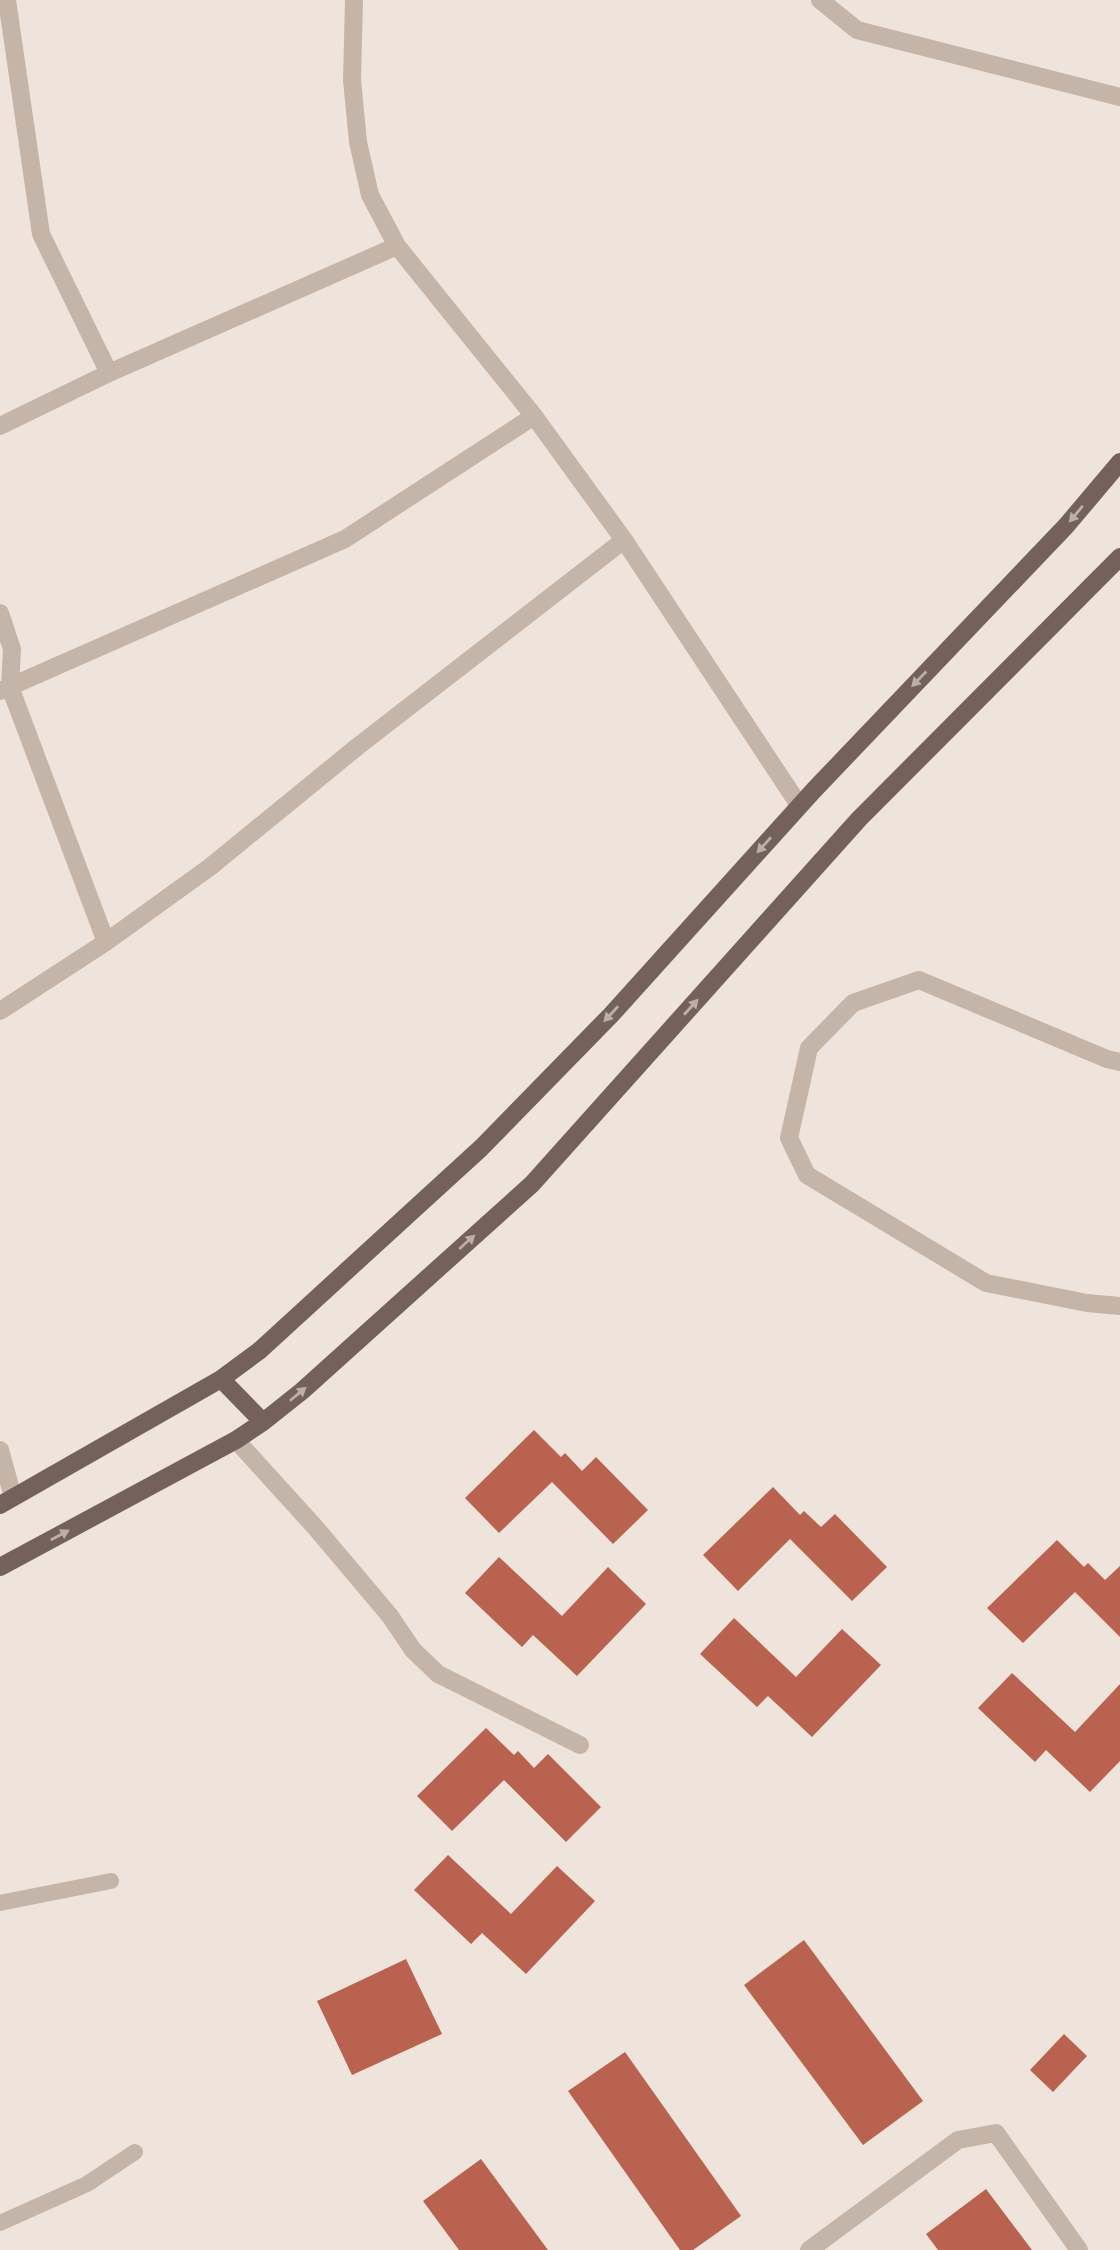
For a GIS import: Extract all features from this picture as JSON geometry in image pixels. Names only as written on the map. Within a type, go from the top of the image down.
[{"type":"main road","points":[[7,1501],[221,1379],[259,1351],[481,1148],[611,1015],[799,805],[1066,526],[1120,462]]},
{"type":"main road","points":[[0,1567],[236,1440],[263,1422],[302,1391],[532,1184],[859,820],[1120,556]]},
{"type":"main road","points":[[221,1379],[263,1422]]},
{"type":"street","points":[[7,0],[41,234],[109,373]]},
{"type":"street","points":[[354,0],[352,80],[358,142],[370,195],[397,246],[534,416],[624,540],[799,805]]},
{"type":"street","points":[[820,0],[857,30],[1120,97]]},
{"type":"street","points":[[0,426],[109,373],[397,246]]},
{"type":"street","points":[[5,689],[345,539],[534,416]]},
{"type":"street","points":[[0,1012],[106,942],[210,867],[357,747],[624,540]]},
{"type":"street","points":[[0,613],[12,649],[5,689],[106,942]]},
{"type":"street","points":[[1120,1062],[1107,1059],[919,980],[853,1003],[809,1048],[789,1138],[807,1175],[986,1283],[1087,1303],[1120,1306]]},
{"type":"street","points":[[236,1440],[390,1616],[413,1650],[438,1674],[580,1745]]},
{"type":"street","points":[[0,1450],[7,1501]]},
{"type":"street","points":[[813,2249],[958,2140],[996,2133],[1079,2250]]},
{"type":"lane","points":[[0,1903],[111,1881]]},
{"type":"lane","points":[[0,2223],[87,2184],[135,2152]]},
{"type":"building","points":[[534,1430],[561,1457],[565,1453],[582,1471],[596,1457],[648,1510],[613,1544],[552,1482],[499,1533],[465,1498]]},
{"type":"building","points":[[773,1487],[800,1515],[804,1511],[821,1527],[835,1514],[887,1567],[852,1601],[790,1539],[738,1591],[703,1555]]},
{"type":"building","points":[[1057,1540],[1084,1567],[1088,1563],[1105,1580],[1120,1566],[1120,1637],[1075,1592],[1023,1643],[987,1608]]},
{"type":"building","points":[[499,1557],[562,1616],[608,1567],[646,1604],[577,1676],[533,1635],[522,1647],[465,1593]]},
{"type":"building","points":[[734,1618],[796,1677],[842,1629],[881,1665],[812,1737],[768,1696],[757,1707],[700,1654]]},
{"type":"building","points":[[1012,1673],[1075,1732],[1120,1684],[1120,1761],[1090,1792],[1046,1750],[1035,1762],[978,1708]]},
{"type":"building","points":[[486,1728],[514,1755],[518,1751],[534,1768],[548,1754],[601,1807],[566,1842],[504,1780],[452,1831],[417,1796]]},
{"type":"building","points":[[448,1855],[511,1914],[557,1866],[595,1901],[526,1974],[482,1933],[471,1944],[414,1890]]},
{"type":"building","points":[[804,1940],[923,2101],[863,2145],[744,1985]]},
{"type":"building","points":[[406,1959],[442,2034],[352,2075],[317,2001]]},
{"type":"building","points":[[1064,2034],[1087,2056],[1053,2092],[1030,2070]]},
{"type":"building","points":[[625,2052],[741,2216],[693,2250],[680,2250],[568,2091]]},
{"type":"building","points":[[481,2159],[548,2250],[459,2250],[423,2201]]},
{"type":"building","points":[[986,2189],[1032,2250],[938,2250],[926,2234]]}]
